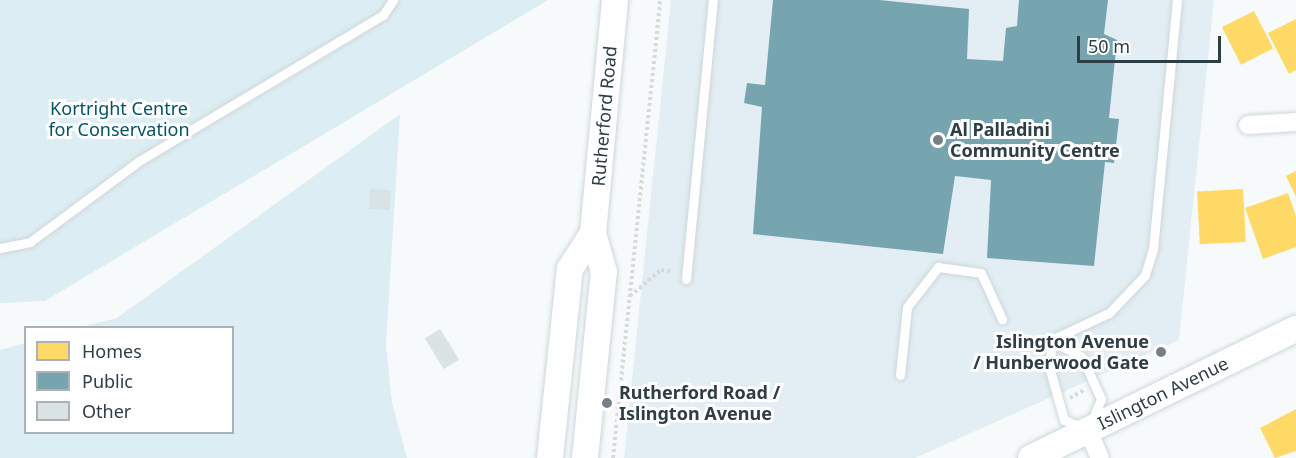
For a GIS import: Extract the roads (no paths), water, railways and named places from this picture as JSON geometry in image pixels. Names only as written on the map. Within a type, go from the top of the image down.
[{"type":"main road","name":"Rutherford Road","points":[[585,458],[604,272],[593,232],[615,0]]},
{"type":"main road","name":"Rutherford Road","points":[[550,458],[570,269],[593,232]]},
{"type":"main road","name":"Islington Avenue","points":[[1031,458],[1296,330]]},
{"type":"street","points":[[1248,125],[1296,122]]},
{"type":"street","points":[[1088,430],[1100,458]]},
{"type":"lane","points":[[0,248],[30,242],[139,161],[383,15],[393,0]]},
{"type":"lane","points":[[686,276],[713,0]]},
{"type":"lane","points":[[1051,340],[1109,313],[1145,275],[1154,238],[1177,0]]},
{"type":"lane","points":[[900,375],[907,307],[938,267],[981,273],[1002,319]]},
{"type":"lane","points":[[1051,340],[1082,357],[1095,384],[1101,399],[1088,430],[1064,420],[1050,370],[1051,340]]},
{"type":"place","name":"Al Palladini Community Centre","points":[[938,140]]},
{"type":"place","name":"Islington Avenue / Hunberwood Gate","points":[[1161,352]]},
{"type":"place","name":"Rutherford Road / Islington Avenue","points":[[607,403]]},
{"type":"park label","name":"Kortright Centre for Conservation","points":[[119,119]]}]
